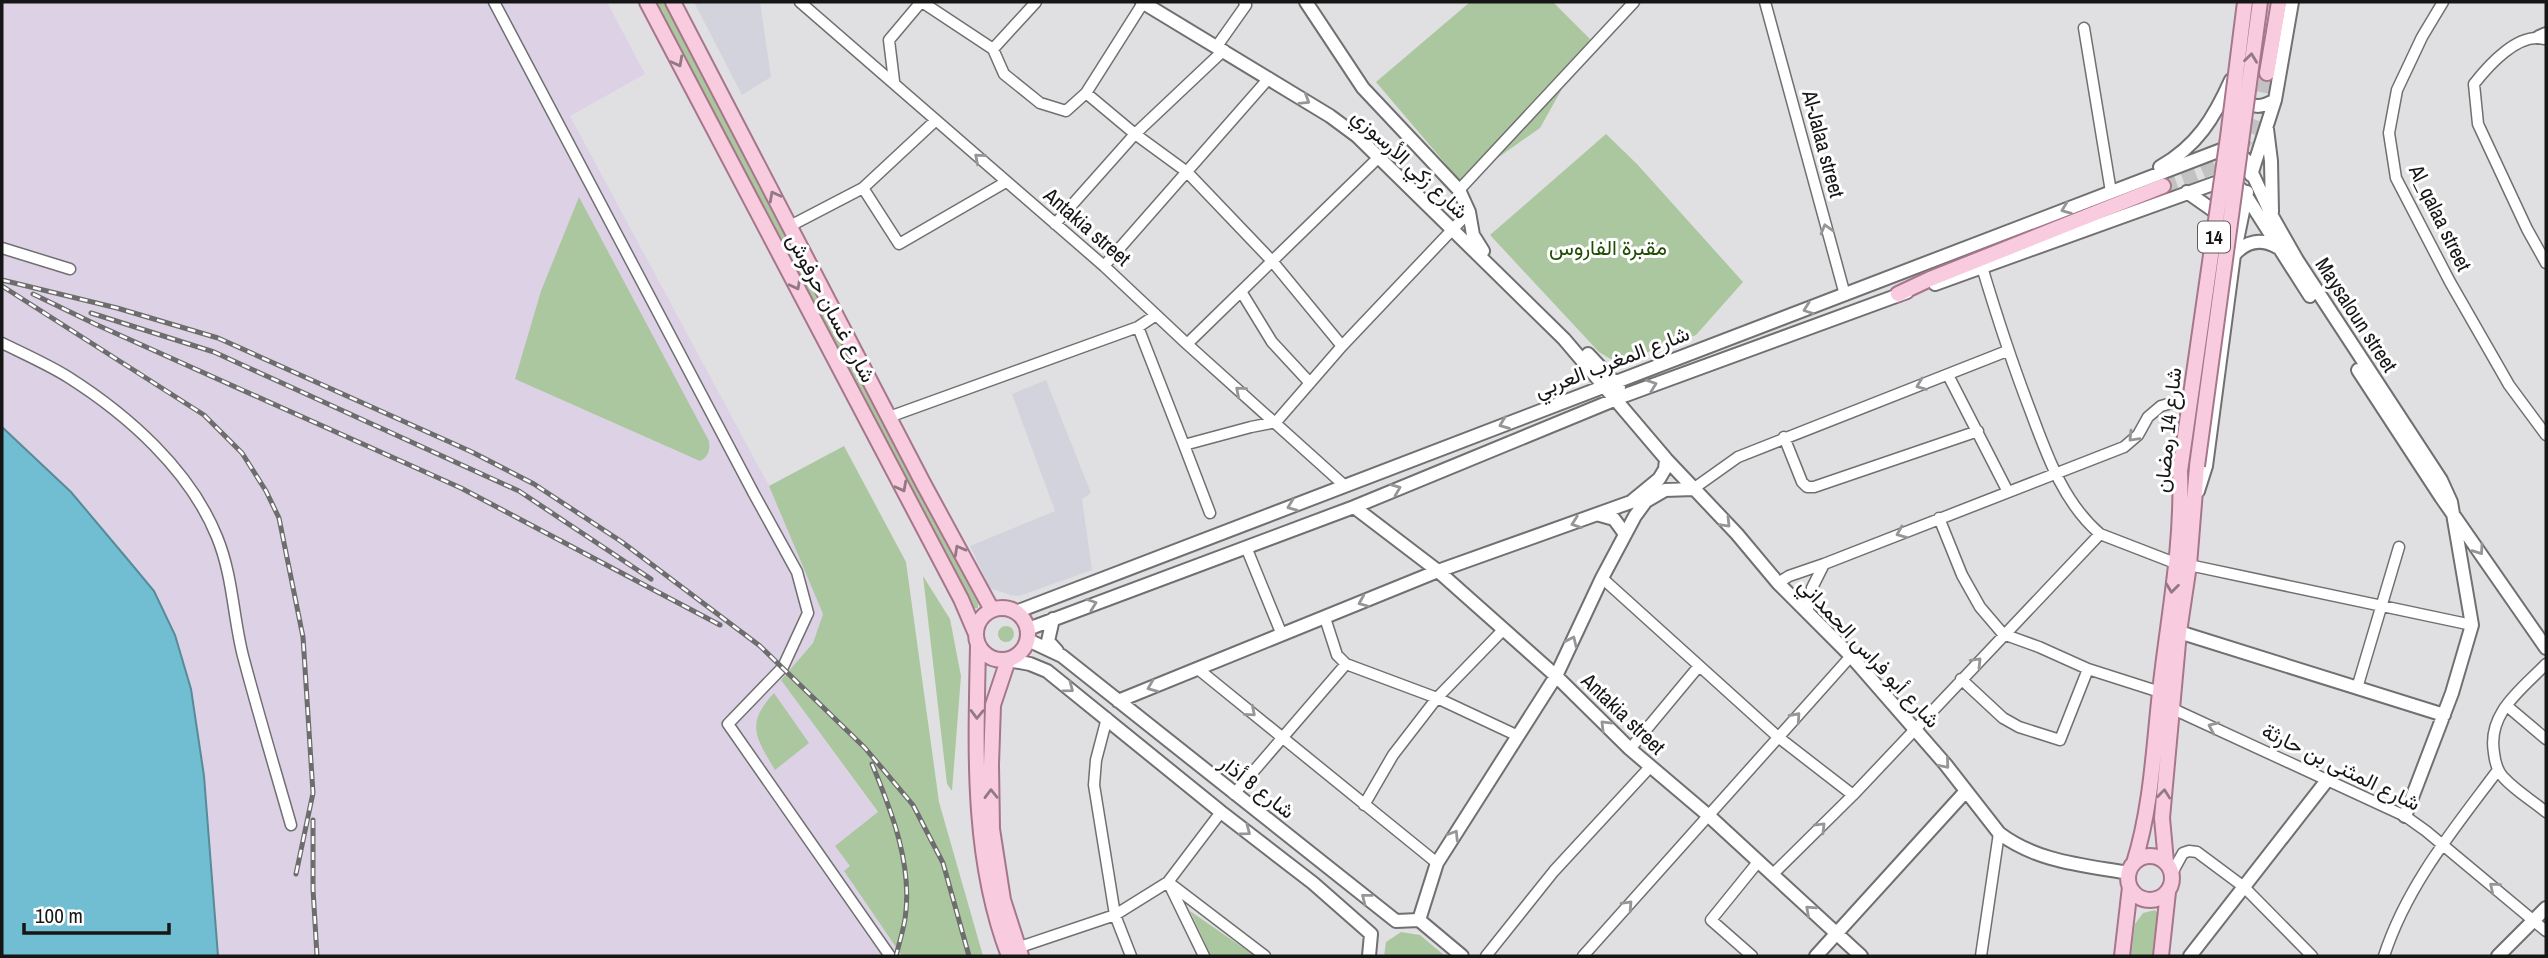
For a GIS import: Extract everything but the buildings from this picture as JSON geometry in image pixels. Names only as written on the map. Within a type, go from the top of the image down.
[{"type":"main road","name":"شارع غسان حرفوش","points":[[647,2],[961,599],[977,640]]},
{"type":"main road","name":"شارع غسان حرفوش","points":[[673,2],[992,610]]},
{"type":"main road","name":"شارع زكي الأرسوزي","points":[[1142,2],[1330,116],[1357,136],[1621,397]]},
{"type":"main road","points":[[1306,2],[1363,88],[1458,190],[1469,212],[1473,235],[1482,250],[1609,383]]},
{"type":"main road","points":[[2188,500],[2175,464],[2214,211],[2215,182],[2231,80],[2239,2]]},
{"type":"main road","name":"شارع 14 رمضان","points":[[2188,500],[2180,471],[2245,2]]},
{"type":"main road","name":"شارع 14 رمضان","points":[[2169,868],[2162,818],[2188,500],[2197,466],[2260,2]]},
{"type":"main road","points":[[2267,73],[2279,2]]},
{"type":"main road","points":[[2188,500],[2206,466],[2234,255],[2252,173],[2275,100],[2292,2]]},
{"type":"main road","points":[[2231,80],[2233,90],[2246,104],[2256,107],[2275,100]]},
{"type":"main road","points":[[2127,186],[2174,159],[2196,140],[2217,111],[2231,80]]},
{"type":"main road","points":[[2267,128],[2271,161],[2272,216]]},
{"type":"main road","name":"شارع المغرب العربي","points":[[1016,612],[2221,149]]},
{"type":"main road","name":"Maysaloun street","points":[[2221,149],[2231,149],[2246,160],[2272,216],[2339,326],[2441,480],[2453,513]]},
{"type":"main road","points":[[2215,182],[2233,183],[2246,197]]},
{"type":"main road","name":"شارع المغرب العربي","points":[[1028,634],[1053,619],[1354,507],[1621,397],[1898,294],[1982,267],[2215,182]]},
{"type":"main road","points":[[1898,294],[2163,186]]},
{"type":"main road","points":[[2187,192],[2214,211]]},
{"type":"main road","name":"Maysaloun street","points":[[2246,197],[2453,513],[2546,648]]},
{"type":"main road","points":[[2234,255],[2254,242],[2266,242],[2277,247]]},
{"type":"main road","points":[[783,262],[802,252]]},
{"type":"main road","name":"شارع أبو فراس الحمداني","points":[[1621,397],[1666,459],[1737,534],[1778,583],[1851,656],[1966,791],[1999,834],[2043,858],[2131,874]]},
{"type":"main road","points":[[1118,701],[1438,571],[1600,515],[1642,496],[1659,479],[1665,469],[1666,459]]},
{"type":"main road","points":[[1419,920],[1437,863],[1556,676],[1602,578],[1635,516],[1654,496],[1665,489],[1693,489]]},
{"type":"main road","name":"Antakia street","points":[[1354,507],[1438,571],[1502,631],[1556,676],[1630,749],[1709,816],[1861,956]]},
{"type":"main road","points":[[2405,816],[2444,715],[2472,625],[2453,513]]},
{"type":"main road","points":[[1600,515],[1614,519],[1625,534]]},
{"type":"main road","name":"شارع 14 رمضان","points":[[2122,956],[2131,874],[2142,834],[2160,692],[2182,564]]},
{"type":"main road","points":[[1004,608],[1016,612],[1026,622],[1028,634],[1021,653],[1008,660],[993,705],[990,765],[992,829],[1003,900],[1016,953],[993,908],[978,808],[976,758],[977,640],[980,620],[992,610],[1004,608]]},
{"type":"main road","points":[[1053,619],[1048,641],[1062,656]]},
{"type":"main road","points":[[2179,632],[2444,715]]},
{"type":"main road","name":"شارع 8 أذار","points":[[1028,634],[1062,656],[1396,921]]},
{"type":"main road","points":[[977,640],[991,658],[1030,664],[1047,671],[1313,883],[1371,934]]},
{"type":"main road","points":[[2190,956],[2328,779]]},
{"type":"main road","points":[[1816,956],[1966,791]]},
{"type":"main road","points":[[2146,856],[2154,856],[2169,868],[2171,886],[2162,897],[2148,900],[2134,893],[2131,874],[2146,856]]},
{"type":"main road","points":[[2161,956],[2168,891]]},
{"type":"main road","points":[[2498,956],[2546,908]]},
{"type":"main road","points":[[1369,956],[1371,934],[1383,924],[1419,920],[1462,956]]},
{"type":"street","points":[[494,2],[797,572],[808,613],[788,660],[728,724],[890,956]]},
{"type":"street","name":"Antakia street","points":[[800,2],[1104,266],[1345,486]]},
{"type":"street","points":[[894,81],[889,40],[921,2],[993,49],[1004,74],[1041,103],[1066,111],[1086,93],[1142,2]]},
{"type":"street","points":[[993,49],[1036,2]]},
{"type":"street","points":[[1055,224],[1135,134],[1220,48],[1247,5],[1244,2]]},
{"type":"street","points":[[1458,190],[1634,2]]},
{"type":"street","name":"Al-Jalaa street","points":[[1765,2],[1845,295]]},
{"type":"street","name":"Al_qalaa street","points":[[2443,2],[2422,37],[2397,90],[2389,133],[2396,178],[2508,385],[2546,435]]},
{"type":"street","points":[[2084,28],[2110,192]]},
{"type":"street","points":[[2544,37],[2510,48],[2489,64],[2474,84],[2478,124],[2527,229],[2546,263]]},
{"type":"street","points":[[1104,266],[1269,78]]},
{"type":"street","points":[[1086,93],[1187,173],[1272,261],[1342,345]]},
{"type":"street","points":[[790,226],[863,188],[935,121]]},
{"type":"street","points":[[1187,344],[1378,158]]},
{"type":"street","points":[[863,188],[899,244],[1006,182]]},
{"type":"street","points":[[1184,446],[1251,426],[1276,422],[1342,345],[1469,212]]},
{"type":"street","points":[[2,248],[70,269]]},
{"type":"street","points":[[1982,267],[2007,351],[2054,474],[2080,513],[2100,534],[2182,564],[2472,625]]},
{"type":"street","points":[[1242,293],[1272,342],[1310,383]]},
{"type":"street","points":[[889,417],[1138,327],[1156,315]]},
{"type":"street","points":[[1138,327],[1210,513]]},
{"type":"street","points":[[2,343],[66,376],[111,408],[160,452],[200,501],[218,538],[232,585],[242,653],[291,825]]},
{"type":"street","points":[[1693,489],[1738,457],[2007,351]]},
{"type":"street","points":[[1948,375],[2008,492]]},
{"type":"street","points":[[1778,583],[1797,573],[2124,447],[2138,435],[2148,417],[2161,406],[2186,399]]},
{"type":"street","points":[[1784,437],[1802,482],[1807,487],[1814,487],[1978,431]]},
{"type":"street","points":[[1939,518],[1956,564],[1973,595],[2004,634],[2088,669],[2160,692]]},
{"type":"street","points":[[1772,875],[1853,795],[2100,534]]},
{"type":"street","points":[[1245,547],[1282,635]]},
{"type":"street","points":[[2357,688],[2399,547]]},
{"type":"street","points":[[1807,613],[1812,588],[1824,564]]},
{"type":"street","points":[[1602,578],[1778,737],[1853,795]]},
{"type":"street","points":[[1325,618],[1337,655],[1346,664],[1437,698],[1516,735]]},
{"type":"street","points":[[1364,805],[1393,755],[1437,698],[1502,631]]},
{"type":"street","points":[[1583,956],[1851,656]]},
{"type":"street","points":[[1234,794],[1346,664]]},
{"type":"street","points":[[2546,664],[2496,719],[2493,732],[2494,757],[2498,770],[2546,812]]},
{"type":"street","points":[[1630,749],[1699,666]]},
{"type":"street","points":[[1198,669],[1437,863]]},
{"type":"street","points":[[1961,679],[2003,718],[2019,727],[2060,740],[2088,669]]},
{"type":"street","points":[[2507,706],[2546,739]]},
{"type":"street","name":"شارع المثنى بن حارثة","points":[[2173,709],[2405,816],[2546,931]]},
{"type":"street","points":[[1107,718],[1096,760],[1094,785],[1115,915],[1131,956]]},
{"type":"street","points":[[1486,956],[1554,871],[1650,767]]},
{"type":"street","points":[[2384,956],[2410,895],[2442,844],[2498,770]]},
{"type":"street","points":[[1016,953],[1115,915],[1168,882],[1221,812]]},
{"type":"street","points":[[1980,956],[1999,834]]},
{"type":"street","points":[[2169,868],[2183,853],[2197,852],[2244,887],[2312,956]]},
{"type":"street","points":[[1752,956],[1711,920],[1758,862]]},
{"type":"street","points":[[1168,882],[1205,956]]},
{"type":"street","points":[[1168,882],[1265,956]]},
{"type":"shaded area","points":[[2,2],[607,2],[645,74],[570,116],[769,486],[823,614],[813,643],[781,680],[878,813],[850,866],[844,871],[902,956],[218,956],[204,776],[191,689],[175,635],[154,591],[71,492],[2,427]]},
{"type":"shaded area","points":[[694,2],[760,2],[771,77],[742,95]]},
{"type":"shaded area","points":[[1046,380],[1091,493],[1082,499],[1092,570],[1019,596],[1010,595],[990,588],[970,546],[1055,511],[1012,394]]},
{"type":"green space","points":[[654,2],[664,2],[791,247],[785,251]]},
{"type":"green space","points":[[1470,2],[1553,2],[1590,39],[1540,128],[1462,183],[1376,82]]},
{"type":"green space","name":"مقبرة الفاروس","points":[[1606,134],[1637,164],[1743,282],[1696,335],[1617,363],[1599,352],[1490,235]]},
{"type":"green space","points":[[579,197],[709,441],[708,453],[700,461],[515,379],[541,291]]},
{"type":"green space","points":[[799,265],[978,603],[978,608],[972,609],[794,269]]},
{"type":"green space","points":[[844,446],[906,562],[939,802],[983,956],[902,956],[844,871],[850,866],[835,846],[878,812],[781,680],[813,643],[823,614],[769,486]]},
{"type":"green space","points":[[923,576],[950,619],[961,676],[952,791],[947,784]]},
{"type":"green space","points":[[1003,626],[1009,626],[1014,634],[1012,640],[1003,642],[998,637],[998,631]]},
{"type":"green space","points":[[774,693],[809,743],[775,770],[756,731],[759,714]]},
{"type":"green space","points":[[2155,910],[2166,922],[2161,956],[2131,956],[2135,924],[2143,913]]},
{"type":"green space","points":[[1190,911],[1255,956],[1211,956]]},
{"type":"green space","points":[[1401,932],[1420,935],[1445,956],[1384,956],[1386,942]]},
{"type":"water","points":[[2,427],[71,492],[154,591],[175,635],[191,689],[204,776],[218,956],[2,956]]},
{"type":"tunnel","points":[[2163,186],[2213,167],[2235,153],[2251,132],[2257,118],[2267,73]]},
{"type":"railway","points":[[2,280],[117,308],[218,338],[472,452],[534,484],[622,542],[760,646],[865,748],[913,805],[943,863],[969,956]]},
{"type":"railway","points":[[2,286],[204,415],[242,453],[266,491],[279,518],[303,637],[313,793],[296,874]]},
{"type":"railway","points":[[33,294],[461,488],[720,625]]},
{"type":"railway","points":[[91,313],[214,352],[519,491],[651,579]]},
{"type":"railway","points":[[872,764],[899,840],[906,879],[905,919],[896,956]]},
{"type":"railway","points":[[313,820],[317,956]]}]
